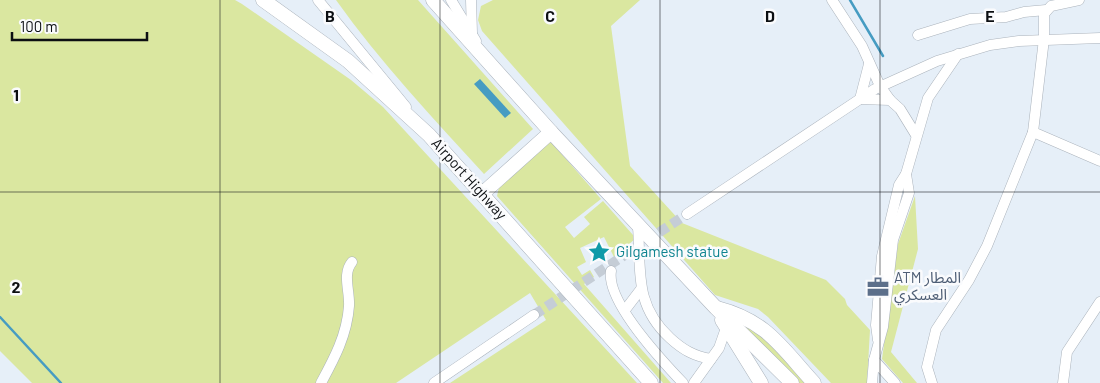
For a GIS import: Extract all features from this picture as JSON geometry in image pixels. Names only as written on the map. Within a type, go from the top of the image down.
[{"type":"highway","name":"Airport Highway","points":[[263,0],[348,61],[428,135],[483,193],[651,383]]},
{"type":"highway","points":[[432,0],[550,132],[638,226],[716,308],[792,383]]},
{"type":"highway","points":[[483,193],[550,132]]},
{"type":"highway","points":[[716,308],[726,328],[761,383]]},
{"type":"highway","points":[[716,308],[744,317],[764,328],[814,383]]},
{"type":"highway","points":[[747,362],[774,383]]},
{"type":"street","points":[[318,0],[428,135]]},
{"type":"street","points":[[451,0],[486,59]]},
{"type":"street","points":[[832,0],[862,46],[880,86],[890,100],[900,109],[916,135]]},
{"type":"street","points":[[918,35],[970,18],[1006,17],[1024,12],[1046,10],[1052,6],[1079,0]]},
{"type":"street","points":[[472,34],[473,1]]},
{"type":"street","points":[[932,383],[927,367],[936,330],[969,280],[987,246],[1033,132],[1046,10]]},
{"type":"street","points":[[687,214],[880,86],[958,54],[990,45],[1044,39],[1100,38]]},
{"type":"street","points":[[878,340],[876,325],[882,256],[899,185],[906,174],[928,98],[958,54]]},
{"type":"street","points":[[860,99],[869,64]]},
{"type":"street","points":[[860,99],[890,100]]},
{"type":"street","points":[[1033,132],[1100,161]]},
{"type":"street","points":[[872,383],[874,360],[883,327],[894,240],[909,193],[906,174]]},
{"type":"street","points":[[893,208],[904,211]]},
{"type":"street","points":[[638,226],[642,289],[648,312],[664,332],[683,350],[711,359]]},
{"type":"street","points":[[321,383],[341,344],[349,308],[346,272],[352,262]]},
{"type":"street","points":[[611,271],[611,284],[624,310],[683,383]]},
{"type":"street","points":[[624,310],[642,289]]},
{"type":"street","points":[[1063,383],[1067,352],[1100,302]]},
{"type":"street","points":[[434,383],[534,314]]},
{"type":"street","points":[[694,383],[719,348],[726,328]]},
{"type":"street","points":[[874,360],[895,383]]},
{"type":"green space","points":[[0,0],[235,0],[242,4],[351,80],[383,107],[637,383],[450,383],[546,320],[530,293],[396,383],[32,383],[0,351]]},
{"type":"green space","points":[[336,0],[418,0],[533,129],[484,174],[389,68]]},
{"type":"green space","points":[[493,0],[640,0],[611,26],[630,166],[682,223],[826,280],[845,299],[847,305],[870,330],[867,383],[831,383],[768,317],[758,309],[715,295],[482,31],[478,20],[481,6]]},
{"type":"green space","points":[[547,143],[552,143],[601,199],[565,227],[574,238],[590,224],[584,217],[603,201],[633,235],[635,239],[614,257],[604,237],[580,248],[586,262],[577,267],[582,275],[590,270],[594,277],[584,284],[671,383],[663,383],[497,196],[499,187]]},
{"type":"green space","points":[[915,196],[918,249],[891,352],[917,383],[903,383],[882,359],[898,244]]},
{"type":"green space","points":[[744,324],[761,333],[805,383],[797,383]]},
{"type":"water","points":[[480,79],[511,113],[505,118],[474,84]]},
{"type":"waterway","points":[[850,0],[883,56]]},
{"type":"waterway","points":[[0,317],[61,383]]},
{"type":"tunnel","points":[[534,315],[687,214]]},
{"type":"place","name":"Gilgamesh statue","points":[[599,252]]},
{"type":"place","name":"ATM المطار العسكري","points":[[878,287]]}]
